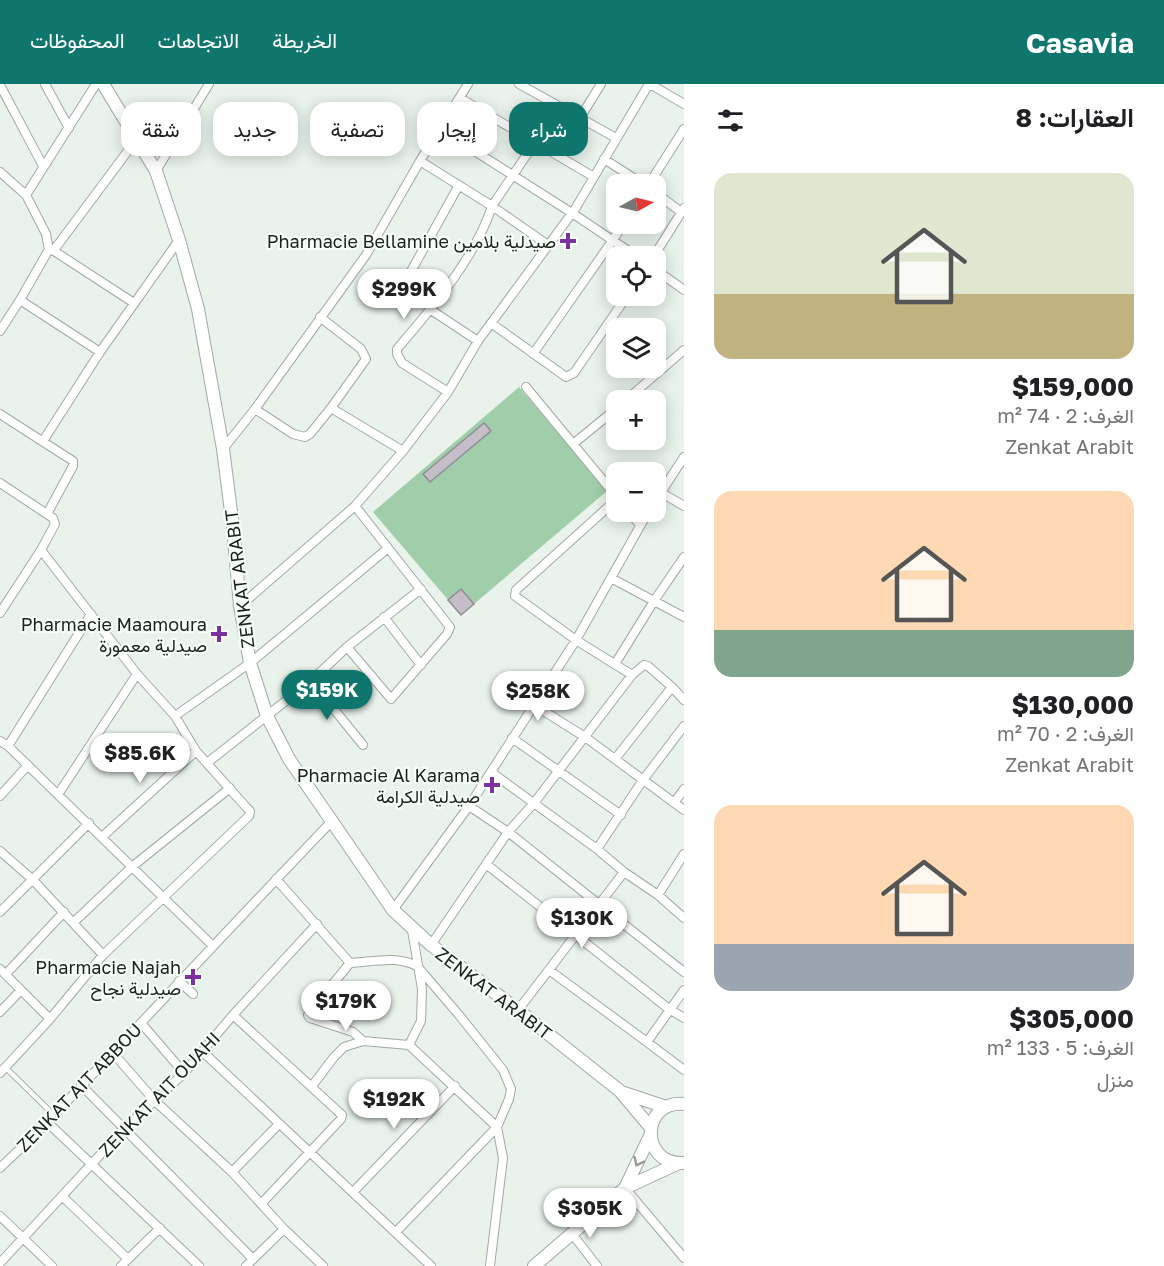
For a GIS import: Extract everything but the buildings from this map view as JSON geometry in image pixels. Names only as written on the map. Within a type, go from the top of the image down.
[{"type":"street","points":[[45,84],[69,128]]},
{"type":"street","points":[[26,195],[96,84]]},
{"type":"street","name":"ZENKAT ARABIT","points":[[103,84],[121,115]]},
{"type":"street","points":[[156,171],[209,84]]},
{"type":"street","points":[[457,102],[468,84]]},
{"type":"street","points":[[588,105],[601,84]]},
{"type":"street","points":[[240,606],[355,506],[403,451],[448,392],[478,340],[572,213],[649,84],[684,104]]},
{"type":"street","points":[[0,85],[44,166]]},
{"type":"street","points":[[522,85],[551,102]]},
{"type":"street","points":[[460,98],[509,126]]},
{"type":"street","points":[[588,122],[616,138]]},
{"type":"street","points":[[655,174],[684,129]]},
{"type":"street","points":[[0,331],[51,251],[124,156]]},
{"type":"street","name":"ZENKAT ARABIT","points":[[146,156],[156,171],[179,240],[198,309],[223,449],[240,606],[250,663],[267,716],[289,759],[393,910],[412,930],[620,1091]]},
{"type":"street","points":[[223,449],[255,410],[366,255],[423,156]]},
{"type":"street","points":[[482,156],[619,246]]},
{"type":"street","points":[[448,392],[402,363],[397,354],[397,348],[431,310],[477,242],[487,223],[492,206],[525,156]]},
{"type":"street","points":[[560,156],[594,177]]},
{"type":"street","points":[[604,159],[627,174]]},
{"type":"street","points":[[420,161],[492,206],[548,245]]},
{"type":"street","points":[[0,172],[26,195],[46,234],[51,251],[134,303]]},
{"type":"street","points":[[409,275],[459,185]]},
{"type":"street","points":[[660,246],[683,210],[666,199]]},
{"type":"street","points":[[533,354],[617,234]]},
{"type":"street","points":[[43,441],[100,352],[179,240]]},
{"type":"street","points":[[666,277],[684,290]]},
{"type":"street","points":[[20,300],[100,352]]},
{"type":"street","points":[[491,323],[566,377],[572,375],[620,306]]},
{"type":"street","points":[[431,310],[478,340]]},
{"type":"street","points":[[255,410],[293,434],[305,437],[331,408],[366,359],[362,349],[320,317]]},
{"type":"street","points":[[638,390],[684,350]]},
{"type":"street","points":[[526,387],[606,485]]},
{"type":"street","points":[[331,408],[403,451]]},
{"type":"street","points":[[0,414],[71,458],[74,463],[47,514]]},
{"type":"street","points":[[573,444],[606,417]]},
{"type":"street","points":[[666,484],[684,457]]},
{"type":"street","points":[[0,483],[53,518],[55,524],[0,613]]},
{"type":"street","points":[[666,499],[684,506]]},
{"type":"street","points":[[347,647],[389,699],[421,665],[447,634],[450,627],[355,506]]},
{"type":"street","points":[[606,507],[514,593],[517,599],[632,675]]},
{"type":"street","points":[[393,910],[469,806],[576,640],[642,522]]},
{"type":"street","points":[[174,716],[250,663],[387,549]]},
{"type":"street","points":[[3,1070],[50,1019],[103,955],[249,816],[250,811],[196,751],[174,716],[137,674],[41,550]]},
{"type":"street","points":[[615,664],[684,557]]},
{"type":"street","points":[[611,578],[684,617]]},
{"type":"street","points":[[207,763],[311,681],[347,647],[421,589]]},
{"type":"street","points":[[91,614],[4,743],[59,793],[213,946]]},
{"type":"street","points":[[384,617],[421,665]]},
{"type":"street","points":[[431,945],[508,832],[534,802],[632,675],[646,665],[684,700]]},
{"type":"street","points":[[59,793],[137,674]]},
{"type":"street","points":[[311,681],[363,745]]},
{"type":"street","points":[[615,759],[672,687]]},
{"type":"street","points":[[534,705],[585,737],[684,810]]},
{"type":"street","points":[[597,849],[643,780],[684,726]]},
{"type":"street","points":[[512,738],[621,815]]},
{"type":"street","points":[[102,837],[196,751]]},
{"type":"street","points":[[0,796],[28,765]]},
{"type":"street","points":[[491,772],[658,895],[684,918]]},
{"type":"street","points":[[74,921],[133,866],[230,788]]},
{"type":"street","points":[[674,802],[684,789]]},
{"type":"street","points":[[469,806],[508,832],[684,972]]},
{"type":"street","name":"ZENKAT AIT ABBOU","points":[[1,1166],[142,1024],[179,981],[331,822]]},
{"type":"street","points":[[0,912],[89,823]]},
{"type":"street","points":[[0,851],[74,921],[103,955]]},
{"type":"street","points":[[658,895],[680,869],[684,854]]},
{"type":"street","points":[[486,864],[669,1010],[684,1018]]},
{"type":"street","points":[[518,1010],[624,872]]},
{"type":"street","points":[[276,879],[350,963]]},
{"type":"street","points":[[50,1019],[3,972],[64,912]]},
{"type":"street","name":"ZENKAT AIT OUAHI","points":[[0,1263],[124,1129],[184,1073],[233,1015],[317,924]]},
{"type":"street","points":[[410,1045],[421,1021],[422,989],[412,930]]},
{"type":"street","points":[[363,1041],[353,1032],[315,1020],[308,1015],[350,963],[398,958],[417,966],[459,1015],[508,1079],[511,1089],[497,1127],[396,1232]]},
{"type":"street","points":[[549,970],[684,1070]]},
{"type":"street","points":[[179,981],[194,994]]},
{"type":"street","points":[[0,1012],[21,990]]},
{"type":"street","points":[[647,1042],[684,990]]},
{"type":"street","points":[[233,1015],[341,1113],[342,1117],[261,1204]]},
{"type":"street","points":[[142,1024],[184,1073]]},
{"type":"street","points":[[312,1086],[344,1047],[363,1041],[410,1045],[497,1127],[503,1158],[490,1266]]},
{"type":"street","points":[[202,1052],[430,1266]]},
{"type":"street","points":[[113,1053],[155,1101],[232,1172],[284,1229],[323,1266]]},
{"type":"street","points":[[81,1085],[252,1258]]},
{"type":"street","points":[[353,1192],[454,1086]]},
{"type":"street","points":[[620,1091],[666,1107]]},
{"type":"street","points":[[620,1091],[651,1132],[658,1153],[668,1160],[681,1163]]},
{"type":"street","points":[[625,1188],[658,1113],[666,1107],[683,1102]]},
{"type":"street","points":[[47,1122],[199,1266]]},
{"type":"street","points":[[232,1172],[279,1124]]},
{"type":"street","points":[[534,1266],[573,1235],[625,1188],[681,1163]]},
{"type":"street","points":[[625,1188],[684,1258]]},
{"type":"street","points":[[63,1197],[128,1259]]},
{"type":"street","points":[[0,1216],[52,1266]]},
{"type":"street","points":[[121,1266],[160,1228]]},
{"type":"street","points":[[246,1266],[284,1229]]},
{"type":"street","points":[[573,1235],[597,1266]]},
{"type":"lane","points":[[3,1070],[54,1115]]},
{"type":"green space","points":[[519,387],[606,490],[461,615],[373,512]]},
{"type":"place","name":"Pharmacie Bellamine صيدلية بلامين","points":[[568,241]]},
{"type":"place","name":"Pharmacie Maamoura صيدلية معمورة","points":[[219,634]]},
{"type":"place","name":"Pharmacie Al Karama صيدلية الكرامة","points":[[492,785]]},
{"type":"place","name":"Pharmacie Najah صيدلية نجاح","points":[[193,977]]}]
